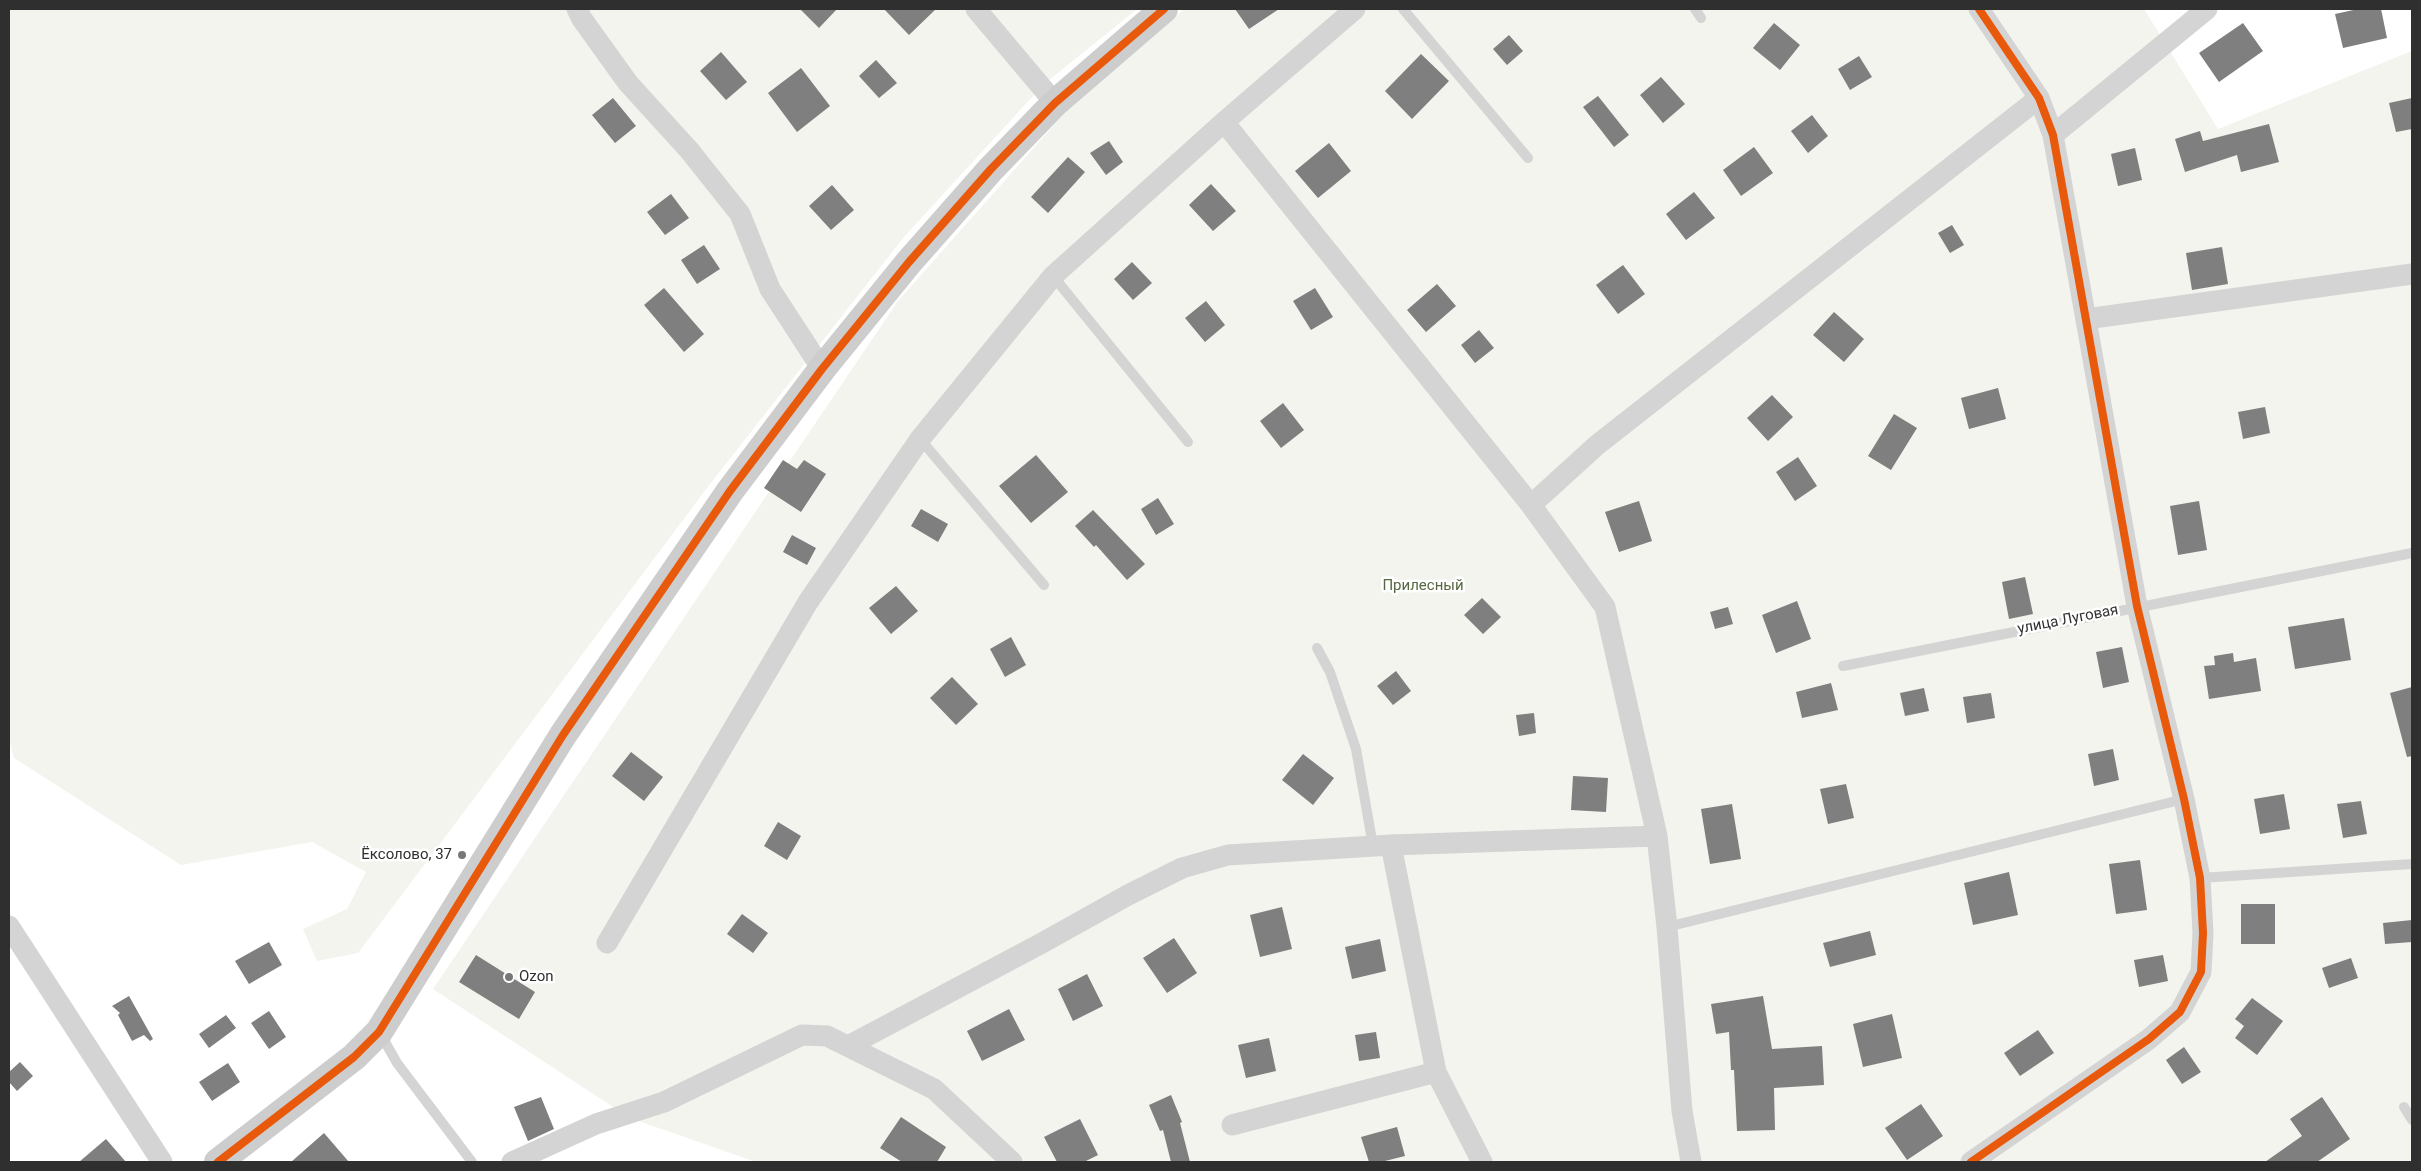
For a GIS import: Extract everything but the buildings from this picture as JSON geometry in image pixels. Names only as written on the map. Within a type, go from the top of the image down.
[{"type":"street","points":[[577,9],[582,19],[628,83],[689,150],[740,214],[770,289],[822,369]]},
{"type":"street","points":[[976,9],[1055,103]]},
{"type":"street","points":[[218,1162],[354,1057],[379,1032],[480,867],[564,735],[730,491],[822,369],[909,262],[991,169],[1055,103],[1164,9]]},
{"type":"street","points":[[608,943],[808,602],[920,439],[1052,276],[1224,122],[1355,9]]},
{"type":"street","points":[[1971,1162],[2149,1039],[2180,1012],[2201,972],[2203,933],[2200,878],[2184,799],[2137,606],[2053,135],[2038,98],[1980,9]]},
{"type":"street","points":[[2053,135],[2207,9]]},
{"type":"street","points":[[1531,505],[1597,445],[2038,98]]},
{"type":"street","points":[[1224,122],[1531,505],[1605,607],[1657,836],[1667,927],[1682,1111],[1691,1162]]},
{"type":"street","points":[[2086,319],[2412,274]]},
{"type":"street","points":[[850,1045],[1128,895],[1182,868],[1228,855],[1382,846],[1657,836]]},
{"type":"street","points":[[1382,846],[1436,1072],[1482,1162]]},
{"type":"street","points":[[9,926],[162,1162]]},
{"type":"street","points":[[512,1162],[596,1124],[664,1102],[802,1035],[827,1036],[850,1045],[934,1089],[1012,1162]]},
{"type":"street","points":[[1232,1125],[1436,1072]]},
{"type":"lane","points":[[1403,9],[1528,158]]},
{"type":"lane","points":[[1695,9],[1701,18]]},
{"type":"lane","points":[[1052,276],[1188,442]]},
{"type":"lane","points":[[920,439],[1044,585]]},
{"type":"lane","name":"улица Луговая","points":[[1843,666],[2137,606],[2412,553]]},
{"type":"lane","points":[[1317,648],[1330,672],[1356,749],[1382,846]]},
{"type":"lane","points":[[1667,927],[2184,799]]},
{"type":"lane","points":[[2200,878],[2412,864]]},
{"type":"lane","points":[[379,1032],[397,1063],[472,1162]]},
{"type":"lane","points":[[2404,1107],[2412,1120]]},
{"type":"green space","points":[[9,9],[1137,9],[1043,85],[904,237],[710,484],[358,953],[317,961],[303,929],[347,909],[366,872],[312,842],[181,865],[14,758],[9,739]]},
{"type":"green space","name":"Прилесный","points":[[1184,9],[2144,9],[2218,129],[2412,51],[2412,1162],[756,1162],[630,1118],[433,989],[898,301],[1070,107]]},
{"type":"cycle path","points":[[218,1162],[354,1057],[379,1032],[563,735],[730,491],[822,369],[909,262],[991,169],[1055,103],[1164,9]]},
{"type":"cycle path","points":[[1971,1162],[2149,1039],[2180,1012],[2201,972],[2203,933],[2200,878],[2184,799],[2137,606],[2053,135],[2039,98],[1979,9]]},
{"type":"place","name":"Ёксолово, 37","points":[[462,855]]},
{"type":"place","name":"Ozon","points":[[509,977]]}]
